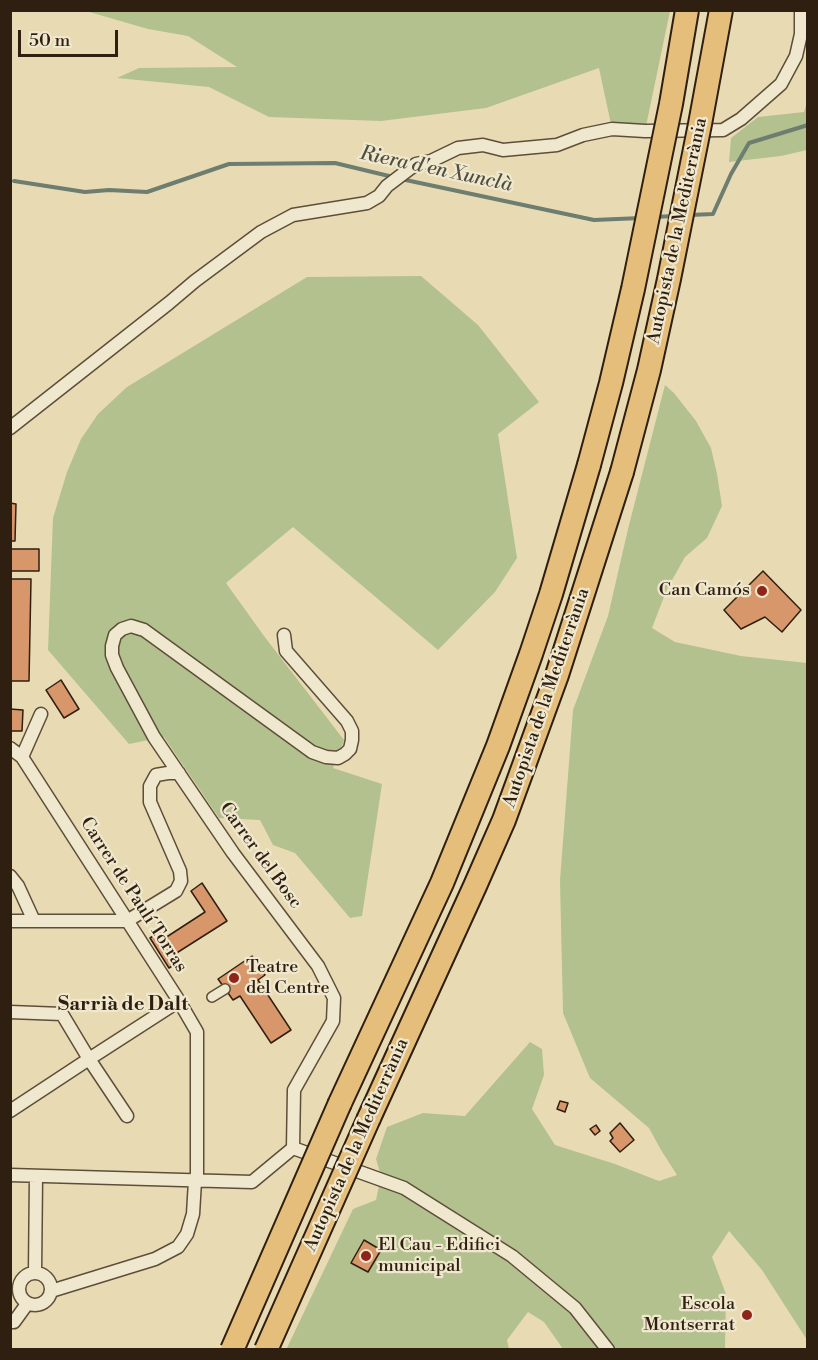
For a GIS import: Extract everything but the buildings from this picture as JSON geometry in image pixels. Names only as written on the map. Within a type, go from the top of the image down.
[{"type":"highway","name":"Autopista de la Mediterrània","points":[[232,1350],[340,1103],[442,883],[498,746],[531,654],[551,594],[611,383],[669,114],[687,10]]},
{"type":"highway","name":"Autopista de la Mediterrània","points":[[266,1350],[504,820],[557,675],[622,472],[649,370],[721,10]]},
{"type":"street","points":[[10,428],[195,281],[261,232],[294,215],[367,203],[379,196],[387,186],[416,164],[431,161],[458,148],[483,145],[503,150],[557,145],[583,135],[612,129],[723,130],[741,119],[782,84],[796,56],[801,34],[801,10]]},
{"type":"street","name":"Carrer del Bosc","points":[[284,635],[286,651],[347,721],[352,731],[350,749],[338,758],[312,752],[144,630],[131,626],[122,629],[115,635],[112,655],[117,669],[154,737],[233,853],[318,966],[334,998],[333,1021],[294,1090],[293,1148]]},
{"type":"street","points":[[22,757],[41,714]]},
{"type":"street","name":"Carrer de Paulí Torras","points":[[10,748],[22,757],[197,1032],[197,1174],[193,1214],[187,1234],[178,1247],[155,1259],[51,1292]]},
{"type":"street","points":[[10,921],[127,921],[176,891],[181,881],[180,871],[150,802],[150,786],[156,775],[179,773]]},
{"type":"street","points":[[10,876],[18,886],[34,921]]},
{"type":"street","points":[[212,997],[225,989]]},
{"type":"street","points":[[10,1111],[179,1001]]},
{"type":"street","points":[[10,1012],[62,1014],[127,1116]]},
{"type":"street","points":[[10,1175],[252,1182],[293,1148],[404,1188],[512,1257],[575,1308],[608,1350]]},
{"type":"street","points":[[35,1273],[36,1176]]},
{"type":"street","points":[[35,1273],[44,1276],[51,1292],[46,1301],[37,1305],[27,1304],[20,1296],[19,1285],[25,1276],[35,1273]]},
{"type":"street","points":[[10,1322],[14,1322],[27,1304]]},
{"type":"green space","points":[[86,11],[670,11],[645,131],[612,129],[599,68],[486,108],[381,121],[269,117],[209,87],[117,78],[139,68],[237,67],[188,36],[148,29]]},
{"type":"green space","points":[[807,102],[807,150],[781,156],[729,162],[731,138],[758,117],[804,112]]},
{"type":"green space","points":[[421,276],[478,325],[539,402],[498,434],[517,558],[495,592],[438,650],[293,527],[226,583],[344,740],[333,768],[382,784],[362,916],[350,918],[295,853],[273,845],[260,820],[219,818],[164,737],[129,744],[48,650],[53,518],[67,472],[81,439],[98,414],[127,387],[307,277]]},
{"type":"green space","points":[[665,385],[696,421],[711,448],[722,506],[707,538],[685,557],[667,589],[652,628],[675,642],[741,656],[807,663],[807,1340],[762,1270],[729,1231],[712,1257],[726,1294],[725,1349],[563,1349],[544,1322],[528,1312],[507,1340],[509,1349],[286,1350],[353,1209],[376,1200],[381,1176],[376,1159],[387,1127],[423,1113],[465,1116],[530,1042],[542,1049],[544,1075],[532,1109],[555,1145],[659,1181],[677,1175],[649,1128],[590,1078],[563,1013],[560,880],[573,710],[608,616]]},
{"type":"waterway","name":"Riera d'en Xunclà","points":[[690,215],[713,214],[731,174],[749,143],[808,125]]},
{"type":"waterway","name":"Riera d'en Xunclà","points":[[14,181],[85,192],[109,190],[147,192],[229,164],[335,163],[393,177]]},
{"type":"waterway","name":"Riera d'en Xunclà","points":[[401,179],[594,220],[641,218]]},
{"type":"waterway","name":"Riera d'en Xunclà","points":[[654,217],[674,216]]},
{"type":"place","name":"Can Camós","points":[[762,591]]},
{"type":"place","name":"Teatre del Centre","points":[[234,978]]},
{"type":"place","name":"El Cau - Edifici municipal","points":[[366,1256]]},
{"type":"place","name":"Escola Montserrat","points":[[747,1315]]},
{"type":"district","name":"Sarrià de Dalt","points":[[123,1005]]}]
